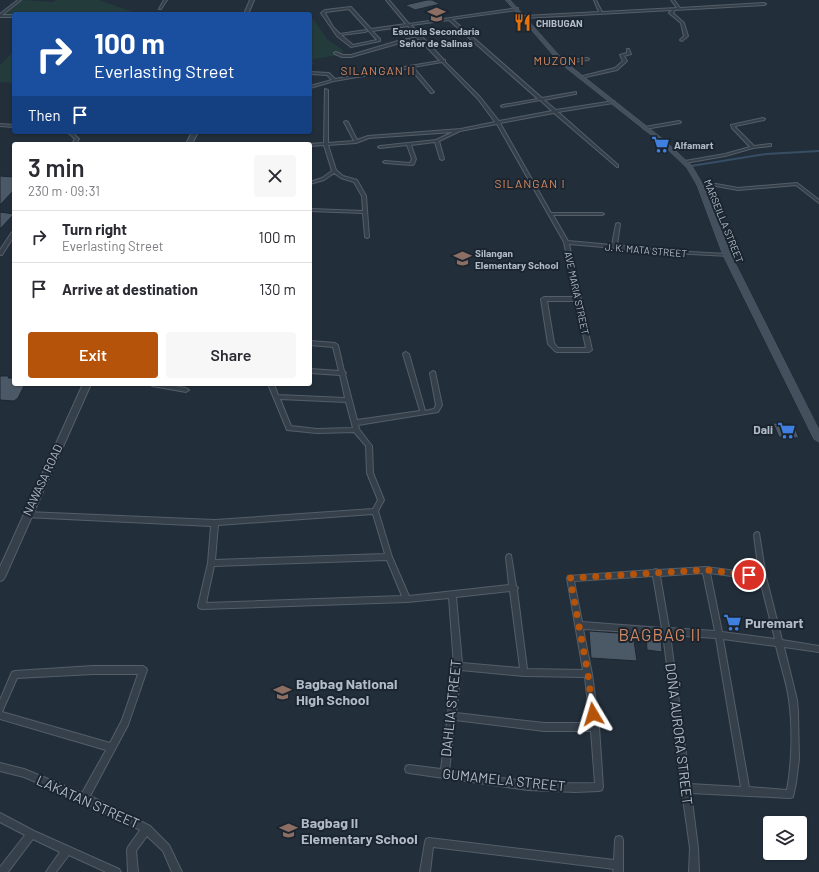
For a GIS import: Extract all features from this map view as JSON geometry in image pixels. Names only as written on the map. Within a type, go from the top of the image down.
[{"type":"main road","name":"MARSEILLA STREET","points":[[508,0],[562,62],[685,162],[700,185],[727,256],[819,439]]},
{"type":"street","points":[[0,15],[20,0]]},
{"type":"street","points":[[160,8],[166,0]]},
{"type":"street","points":[[247,12],[252,0]]},
{"type":"street","name":"AVE MARIA STREET","points":[[387,0],[420,38],[479,98],[498,123],[566,242],[589,350],[557,350],[551,344],[544,299],[577,299]]},
{"type":"street","points":[[595,0],[600,13]]},
{"type":"street","points":[[672,0],[680,9]]},
{"type":"street","points":[[524,17],[764,4]]},
{"type":"street","points":[[350,8],[379,40],[352,46],[338,35],[330,27],[324,12],[350,8]]},
{"type":"street","points":[[371,30],[409,26],[517,9]]},
{"type":"street","points":[[674,9],[671,13],[682,23],[686,36],[682,40]]},
{"type":"street","points":[[0,15],[12,16]]},
{"type":"street","points":[[450,19],[617,166]]},
{"type":"street","points":[[338,35],[365,31]]},
{"type":"street","points":[[336,53],[342,56],[352,56],[398,42],[420,38]]},
{"type":"street","points":[[581,77],[619,68],[625,61],[622,55],[629,54],[628,50]]},
{"type":"street","points":[[562,62],[587,59]]},
{"type":"street","points":[[312,86],[334,80],[444,61]]},
{"type":"street","points":[[411,67],[432,92]]},
{"type":"street","points":[[312,73],[328,74],[334,80]]},
{"type":"street","points":[[326,90],[326,144],[334,171],[342,176],[356,181],[364,196],[367,237]]},
{"type":"street","points":[[502,106],[575,93]]},
{"type":"street","points":[[312,145],[356,142],[368,138],[461,130],[556,111],[613,102]]},
{"type":"street","points":[[753,147],[733,127],[733,125],[762,119]]},
{"type":"street","points":[[346,122],[356,142]]},
{"type":"street","points":[[645,128],[679,122]]},
{"type":"street","points":[[0,125],[12,126]]},
{"type":"street","points":[[380,147],[437,142],[461,130]]},
{"type":"street","points":[[70,134],[77,139],[75,142]]},
{"type":"street","points":[[437,142],[442,158]]},
{"type":"street","points":[[385,162],[412,164],[414,159],[409,144]]},
{"type":"street","points":[[685,162],[725,155],[753,147],[770,145]]},
{"type":"street","points":[[312,182],[323,179],[334,171]]},
{"type":"street","points":[[700,185],[716,185],[738,189],[778,184],[797,184],[819,202]]},
{"type":"street","points":[[312,210],[365,212]]},
{"type":"street","points":[[550,214],[602,214]]},
{"type":"street","points":[[614,247],[618,224]]},
{"type":"street","points":[[0,254],[12,236]]},
{"type":"street","name":"J. K. MATA STREET","points":[[566,242],[727,256]]},
{"type":"street","points":[[312,344],[335,345],[356,430],[369,446],[370,473],[381,500],[375,511],[389,557],[406,599]]},
{"type":"street","points":[[406,354],[423,413]]},
{"type":"street","points":[[312,371],[343,373]]},
{"type":"street","points":[[354,423],[436,411],[438,409],[433,373]]},
{"type":"street","name":"NAWASA ROAD","points":[[0,577],[86,386]]},
{"type":"street","points":[[163,386],[186,390]]},
{"type":"street","points":[[272,386],[289,428],[317,431],[356,430]]},
{"type":"street","points":[[276,397],[348,400]]},
{"type":"street","points":[[27,515],[215,523],[375,511]]},
{"type":"street","points":[[215,523],[211,563],[202,606],[406,599],[514,588]]},
{"type":"street","points":[[685,788],[790,794],[793,782],[793,700],[763,577],[757,535]]},
{"type":"street","points":[[211,563],[389,557]]},
{"type":"street","points":[[509,557],[524,672]]},
{"type":"street","points":[[452,716],[544,727],[595,727],[588,674],[570,578],[706,570],[763,577]]},
{"type":"street","points":[[706,570],[719,635],[746,792]]},
{"type":"street","name":"DOÑA AURORA STREET","points":[[656,572],[666,631],[685,788],[694,848],[694,872]]},
{"type":"street","name":"DAHLIA STREET","points":[[445,774],[458,666],[452,595]]},
{"type":"street","points":[[579,625],[719,635],[780,642],[819,649]]},
{"type":"street","points":[[458,666],[524,672],[588,674]]},
{"type":"street","points":[[0,709],[14,676],[93,670],[143,670],[125,722],[84,798]]},
{"type":"street","points":[[0,715],[111,747]]},
{"type":"street","name":"GUMAMELA STREET","points":[[409,770],[518,784],[580,788],[600,787],[595,727]]},
{"type":"street","name":"LAKATAN STREET","points":[[0,766],[24,773],[84,798],[147,829],[166,848],[177,872]]},
{"type":"street","points":[[0,817],[31,834],[67,850],[103,870],[116,872]]},
{"type":"street","points":[[133,872],[132,850],[147,829]]},
{"type":"street","points":[[2,872],[31,834]]},
{"type":"street","points":[[425,872],[429,842],[618,868],[619,840]]},
{"type":"street","points":[[51,872],[67,850]]},
{"type":"green space","points":[[21,0],[53,2],[57,0],[99,0],[132,12],[12,12],[12,16],[2,15]]},
{"type":"green space","points":[[312,19],[327,39],[344,51],[339,55],[314,59],[312,61]]},
{"type":"green space","points":[[12,53],[12,83],[0,82],[0,65]]},
{"type":"building","points":[[432,0],[440,4],[415,10],[405,5]]},
{"type":"building","points":[[0,176],[12,177],[12,192],[0,205]]},
{"type":"building","points":[[0,212],[12,214],[12,216],[0,229]]},
{"type":"building","points":[[0,376],[9,376],[8,378],[12,378],[12,386],[24,386],[18,398],[14,401],[0,400]]},
{"type":"building","name":"Dali","points":[[773,423],[793,424],[799,438],[779,437]]},
{"type":"building","points":[[589,631],[633,634],[637,661],[591,658]]},
{"type":"building","points":[[646,635],[661,637],[662,652],[647,650]]},
{"type":"waterway","points":[[691,166],[766,154],[819,151]]},
{"type":"place","name":"Escuela Secondaria Señor de Salinas","points":[[436,14]]},
{"type":"place","name":"CHIBUGAN","points":[[523,23]]},
{"type":"place","name":"Alfamart","points":[[661,145]]},
{"type":"place","name":"Silangan Elementary School","points":[[462,259]]},
{"type":"place","name":"Dali","points":[[786,430]]},
{"type":"place","name":"Puremart","points":[[732,623]]},
{"type":"place","name":"Bagbag National High School","points":[[283,692]]},
{"type":"place","name":"Bagbag II Elementary School","points":[[288,831]]},
{"type":"district","name":"MUZON I","points":[[559,61]]},
{"type":"district","name":"SILANGAN II","points":[[378,71]]},
{"type":"district","name":"SILANGAN I","points":[[530,184]]},
{"type":"district","name":"BAGBAG II","points":[[660,635]]},
{"type":"route","points":[[593,714],[588,674],[570,578],[706,570],[749,575]]}]
